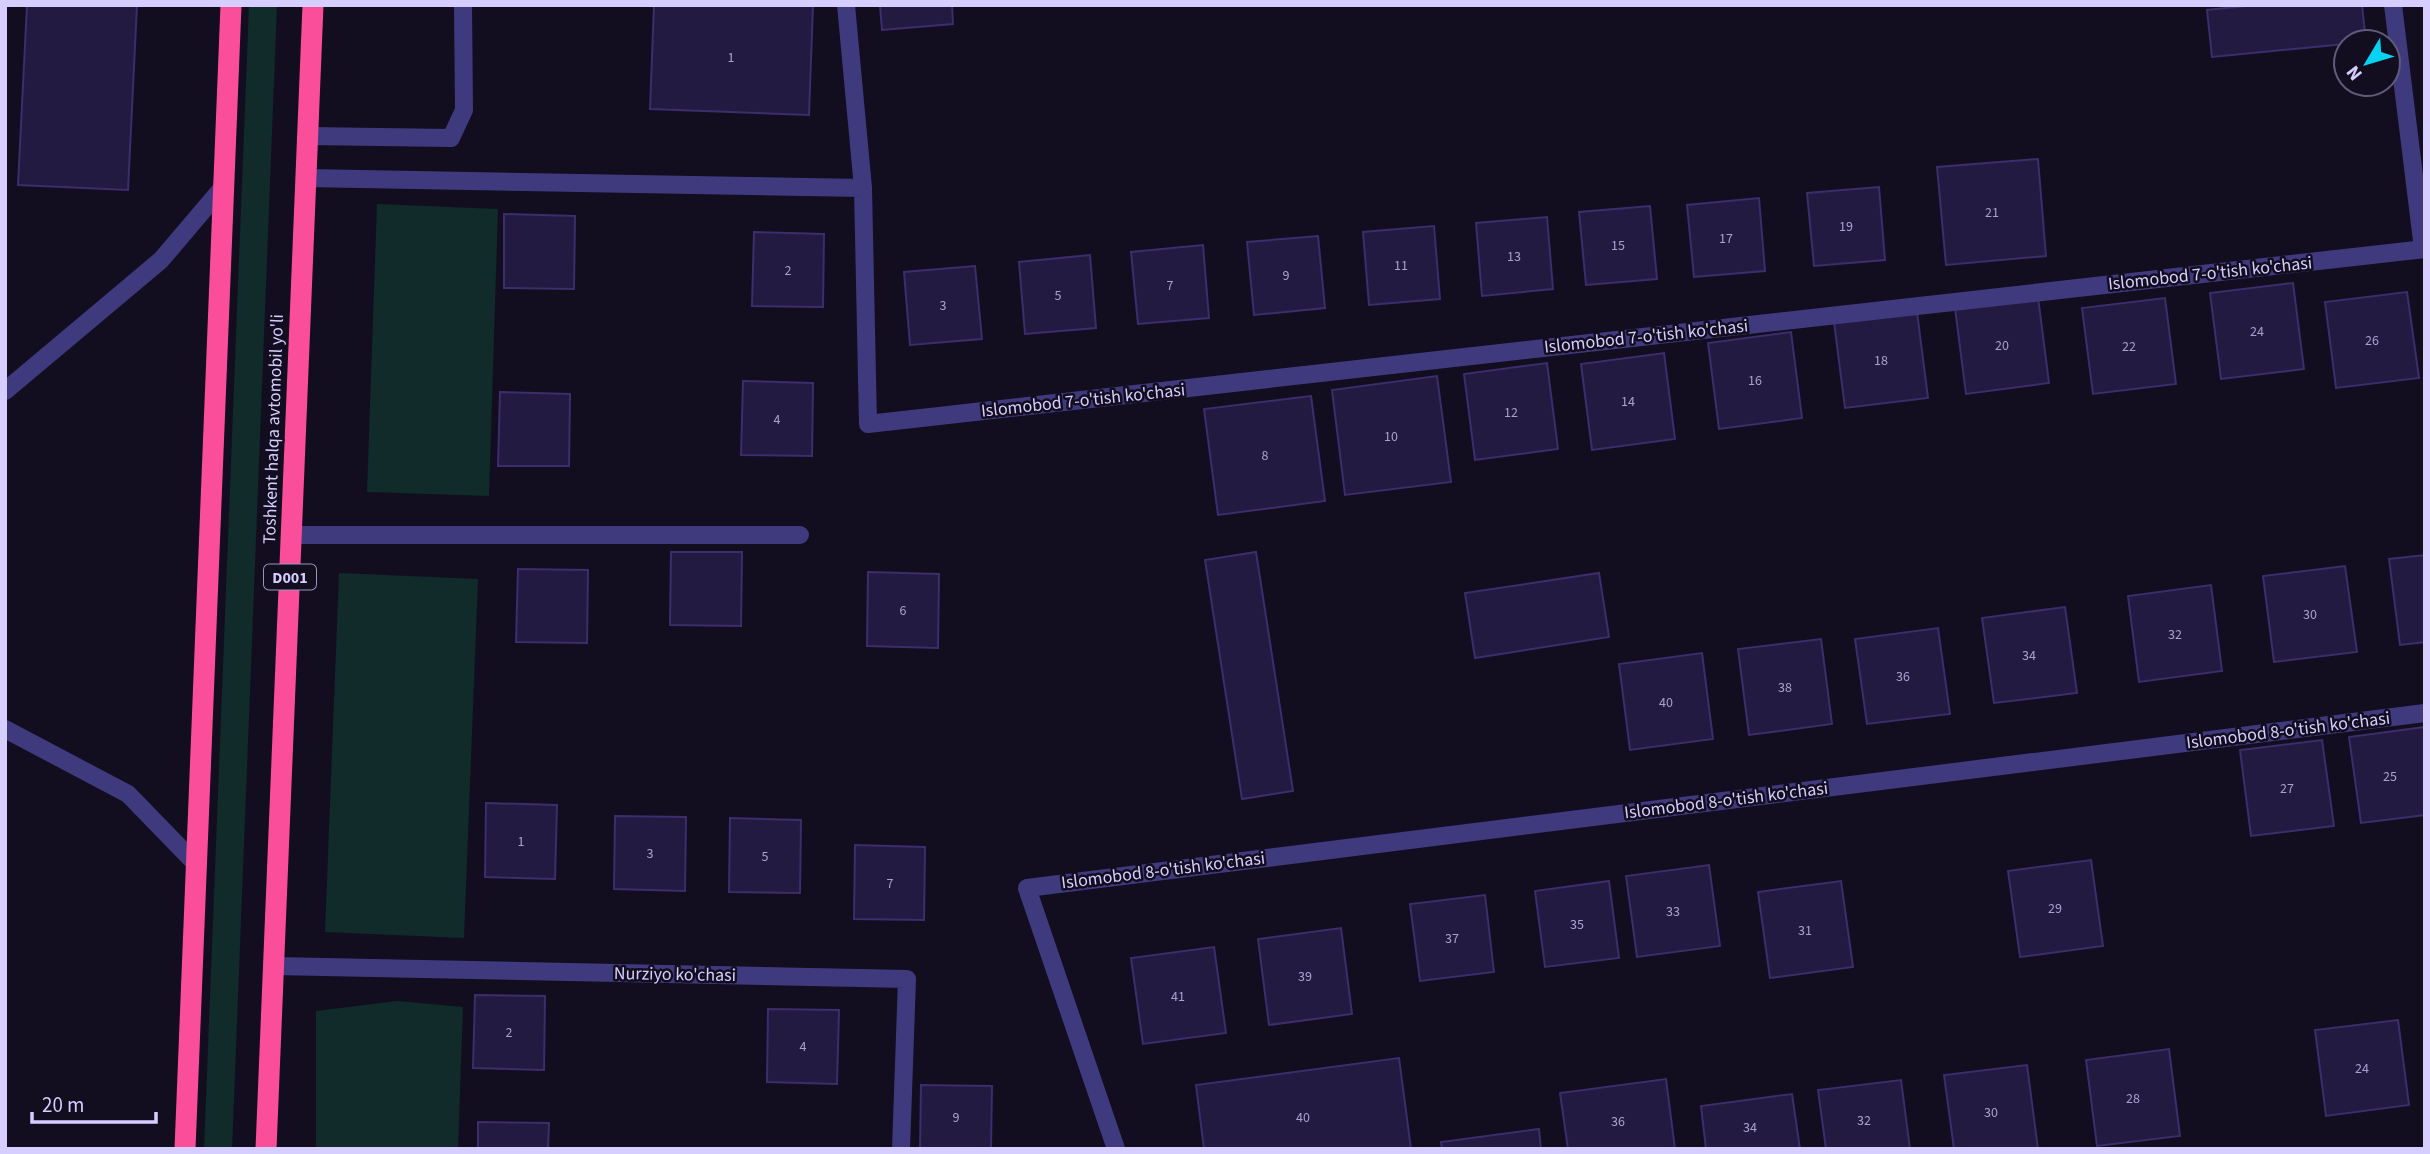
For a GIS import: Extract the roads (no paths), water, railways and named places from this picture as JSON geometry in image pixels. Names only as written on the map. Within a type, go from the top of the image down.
[{"type":"highway","points":[[184,1149],[231,5]]},
{"type":"highway","name":"Toshkent halqa avtomobil yo'li","points":[[266,1149],[313,5]]},
{"type":"street","points":[[308,136],[451,138],[464,110],[463,5]]},
{"type":"street","points":[[306,178],[863,188],[846,5]]},
{"type":"street","points":[[2393,5],[2424,249]]},
{"type":"street","points":[[5,391],[161,260],[223,187]]},
{"type":"street","name":"Islomobod 7-o'tish ko'chasi","points":[[863,188],[868,424],[2424,249]]},
{"type":"street","points":[[291,536],[800,535]]},
{"type":"street","name":"Islomobod 8-o'tish ko'chasi","points":[[1116,1149],[1027,888],[2425,713]]},
{"type":"street","points":[[5,729],[128,794],[196,864]]},
{"type":"street","name":"Nurziyo ko'chasi","points":[[274,966],[907,979],[901,1149]]}]
